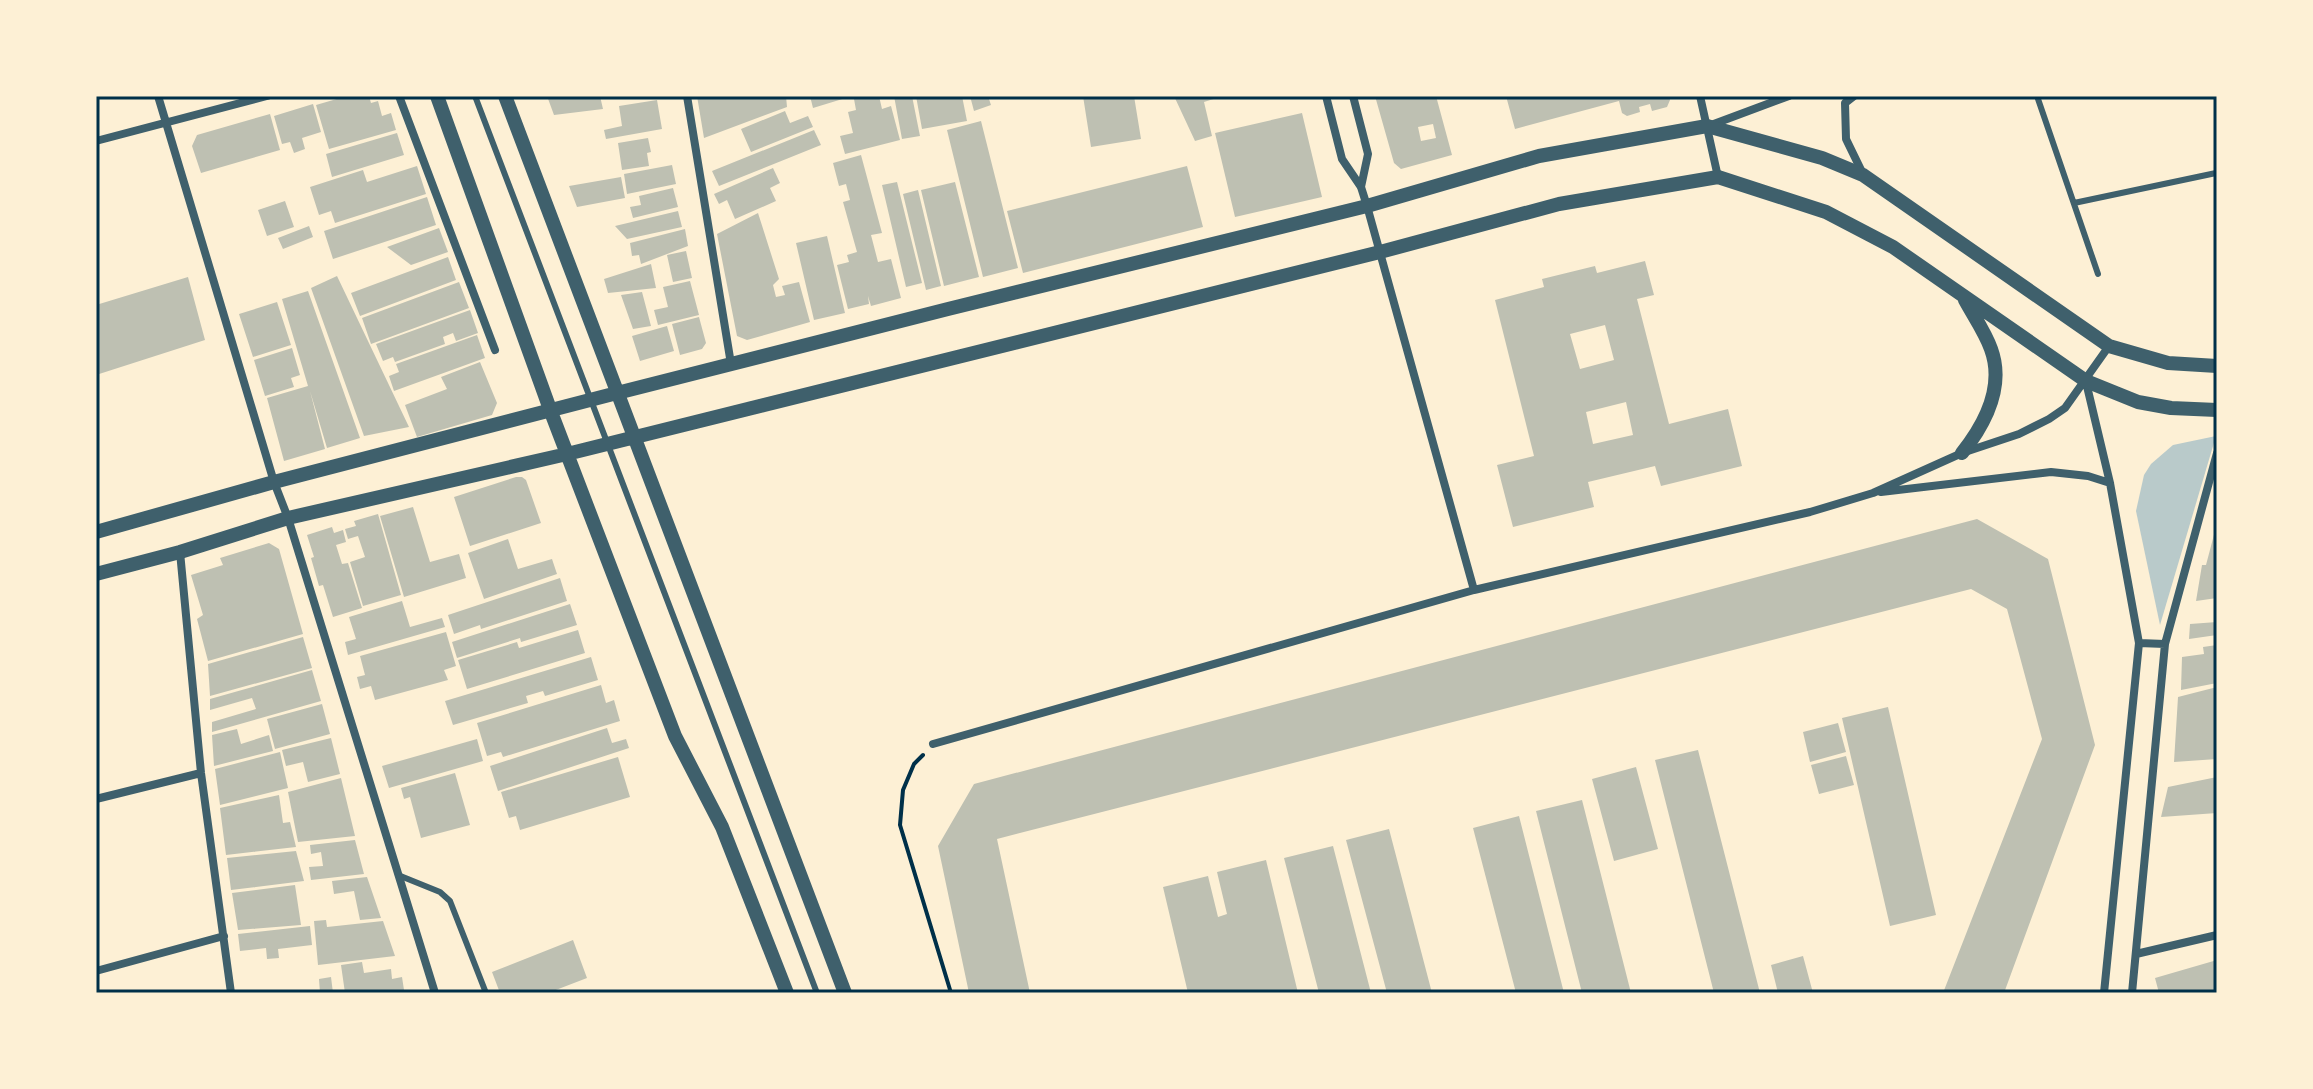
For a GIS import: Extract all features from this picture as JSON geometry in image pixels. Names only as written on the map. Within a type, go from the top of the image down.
[{"type":"street","points":[[158,96],[274,482],[288,518],[435,993]]},
{"type":"street","points":[[96,141],[267,96]]},
{"type":"street","points":[[399,96],[495,350]]},
{"type":"street","points":[[437,96],[551,412],[675,736],[722,827],[787,993]]},
{"type":"street","points":[[505,96],[845,993]]},
{"type":"street","points":[[687,96],[731,364]]},
{"type":"street","points":[[1326,96],[1342,159],[1361,187],[1367,206],[1474,590]]},
{"type":"street","points":[[1353,96],[1368,154],[1361,187]]},
{"type":"street","points":[[1700,96],[1718,177]]},
{"type":"street","points":[[96,532],[274,482],[617,393],[1367,206],[1539,156],[1707,126],[1789,96]]},
{"type":"street","points":[[1854,96],[1845,103],[1846,139],[1863,175]]},
{"type":"street","points":[[1707,126],[1822,158],[1863,175],[2109,346],[2168,363],[2217,366]]},
{"type":"street","points":[[96,574],[288,518],[567,454],[1380,252],[1559,204],[1718,177],[1826,212],[1893,247],[2086,381],[2138,402],[2171,408],[2217,410]]},
{"type":"street","points":[[1962,453],[1986,418],[1996,384],[1992,350],[1963,296]]},
{"type":"street","points":[[933,744],[1474,590],[1810,512],[1873,493],[2049,419],[2065,408],[2109,346]]},
{"type":"street","points":[[2086,381],[2110,483],[2139,643],[2104,993]]},
{"type":"street","points":[[2132,993],[2165,644],[2217,453]]},
{"type":"street","points":[[1873,493],[2051,472],[2088,476],[2110,483]]},
{"type":"street","points":[[180,552],[201,773],[231,993]]},
{"type":"street","points":[[2139,643],[2165,644]]},
{"type":"street","points":[[96,799],[201,773]]},
{"type":"street","points":[[2136,954],[2217,935]]},
{"type":"street","points":[[96,971],[224,936]]},
{"type":"lane","points":[[475,96],[817,993]]},
{"type":"lane","points":[[2037,96],[2098,274]]},
{"type":"lane","points":[[2074,203],[2216,173]]},
{"type":"lane","points":[[398,875],[440,892],[450,901],[486,993]]},
{"type":"path","points":[[933,744],[914,764],[903,790],[900,825],[951,993]]},
{"type":"shaded area","points":[[2216,436],[2160,625],[2136,511],[2144,475],[2151,464],[2173,445]]},
{"type":"building","points":[[347,96],[369,96],[371,103],[378,101],[382,116],[391,113],[396,130],[329,149],[316,105]]},
{"type":"building","points":[[547,96],[600,96],[603,109],[554,115]]},
{"type":"building","points":[[697,96],[786,96],[787,107],[704,138]]},
{"type":"building","points":[[810,96],[849,96],[849,97],[813,108]]},
{"type":"building","points":[[879,96],[882,109],[891,106],[900,140],[845,154],[840,136],[853,133],[848,112],[856,110],[854,99]]},
{"type":"building","points":[[894,96],[912,96],[920,136],[902,139]]},
{"type":"building","points":[[916,96],[962,96],[967,121],[922,129]]},
{"type":"building","points":[[970,96],[988,96],[991,105],[974,111]]},
{"type":"building","points":[[1083,96],[1134,96],[1141,139],[1091,147]]},
{"type":"building","points":[[1174,96],[1223,96],[1204,102],[1212,136],[1195,141]]},
{"type":"building","points":[[1375,96],[1436,96],[1452,155],[1401,169],[1394,163]],"holes":[[[1433,124],[1436,138],[1421,141],[1418,127]]]},
{"type":"building","points":[[1506,96],[1669,96],[1670,100],[1667,107],[1652,111],[1650,104],[1639,107],[1640,112],[1627,116],[1622,113],[1619,101],[1515,129]]},
{"type":"building","points":[[657,100],[662,129],[606,139],[604,130],[622,126],[619,106]]},
{"type":"building","points":[[313,104],[321,132],[302,138],[305,149],[294,153],[290,142],[282,144],[274,116]]},
{"type":"building","points":[[785,111],[790,123],[808,116],[813,127],[751,152],[741,129]]},
{"type":"building","points":[[1302,113],[1322,197],[1235,217],[1215,133]]},
{"type":"building","points":[[270,114],[280,150],[201,173],[192,146],[197,135]]},
{"type":"building","points":[[981,121],[1018,268],[983,277],[947,130]]},
{"type":"building","points":[[814,130],[821,145],[719,186],[712,171]]},
{"type":"building","points":[[397,133],[404,155],[332,177],[326,154]]},
{"type":"building","points":[[648,138],[651,152],[647,153],[649,166],[622,170],[618,143]]},
{"type":"building","points":[[861,155],[882,233],[871,235],[878,262],[891,259],[901,298],[871,306],[868,296],[869,304],[848,309],[837,265],[849,262],[847,255],[857,252],[843,202],[850,200],[846,184],[839,186],[833,163]]},
{"type":"building","points":[[672,165],[676,184],[627,194],[624,174]]},
{"type":"building","points":[[417,166],[426,194],[335,223],[331,211],[319,215],[310,187],[363,170],[367,182]]},
{"type":"building","points":[[1187,166],[1203,227],[1023,273],[1007,211]]},
{"type":"building","points":[[773,168],[780,183],[770,188],[776,201],[735,219],[727,200],[719,204],[714,194]]},
{"type":"building","points":[[621,177],[625,198],[577,207],[569,186]]},
{"type":"building","points":[[897,182],[922,283],[906,287],[882,185]]},
{"type":"building","points":[[955,182],[979,277],[944,286],[921,190]]},
{"type":"building","points":[[673,188],[678,207],[633,218],[630,207],[641,205],[639,196]]},
{"type":"building","points":[[918,190],[941,286],[926,290],[903,194]]},
{"type":"building","points":[[427,197],[436,225],[333,259],[324,231]]},
{"type":"building","points":[[285,201],[294,227],[267,236],[258,210]]},
{"type":"building","points":[[678,211],[682,227],[627,239],[615,226]]},
{"type":"building","points":[[758,213],[779,279],[773,285],[776,297],[785,295],[782,286],[799,282],[810,322],[747,340],[737,336],[717,234]]},
{"type":"building","points":[[309,226],[313,237],[283,249],[278,238]]},
{"type":"building","points":[[439,228],[448,252],[411,265],[387,247]]},
{"type":"building","points":[[685,229],[688,246],[641,264],[639,255],[632,256],[630,243]]},
{"type":"building","points":[[827,236],[845,313],[814,320],[796,243]]},
{"type":"building","points":[[686,251],[692,278],[673,282],[667,255]]},
{"type":"building","points":[[448,257],[456,280],[360,316],[351,293]]},
{"type":"building","points":[[1645,261],[1654,295],[1637,299],[1669,424],[1728,409],[1742,466],[1661,486],[1655,466],[1588,482],[1594,507],[1513,527],[1497,465],[1534,456],[1495,300],[1544,287],[1542,279],[1595,266],[1597,273]],"holes":[[[1605,325],[1614,360],[1580,369],[1570,334]],[[1626,402],[1633,435],[1593,444],[1586,412]]]},
{"type":"building","points":[[651,264],[656,288],[608,293],[604,279]]},
{"type":"building","points":[[337,276],[409,427],[364,436],[311,288]]},
{"type":"building","points":[[188,277],[205,340],[96,375],[96,305]]},
{"type":"building","points":[[690,281],[699,315],[658,325],[654,310],[668,307],[663,287]]},
{"type":"building","points":[[459,282],[469,308],[371,344],[362,318]]},
{"type":"building","points":[[308,291],[360,438],[327,448],[310,391],[325,449],[284,461],[267,398],[308,386],[282,299]]},
{"type":"building","points":[[642,292],[651,326],[633,329],[621,295]]},
{"type":"building","points":[[277,302],[291,345],[253,357],[239,314]]},
{"type":"building","points":[[470,310],[478,333],[456,341],[453,333],[443,337],[445,344],[395,362],[393,357],[383,361],[376,344]]},
{"type":"building","points":[[699,317],[706,343],[702,349],[680,355],[672,324]]},
{"type":"building","points":[[667,326],[674,351],[640,361],[632,336]]},
{"type":"building","points":[[477,335],[485,358],[394,391],[389,376],[399,372],[396,364]]},
{"type":"building","points":[[292,348],[300,375],[291,378],[294,387],[265,396],[254,360]]},
{"type":"building","points":[[480,362],[497,403],[492,415],[417,437],[405,405],[447,389],[441,377]]},
{"type":"building","points":[[516,477],[526,480],[541,523],[470,546],[454,497]]},
{"type":"building","points":[[413,507],[430,562],[459,554],[466,578],[404,597],[380,516]]},
{"type":"building","points":[[378,514],[401,595],[363,606],[350,562],[365,557],[358,536],[348,539],[345,529],[356,526],[354,521]]},
{"type":"building","points":[[1977,519],[2048,559],[2095,745],[2004,993],[1943,993],[2042,739],[2007,609],[1971,589],[997,839],[1030,993],[969,993],[938,846],[974,784]]},
{"type":"building","points":[[332,527],[334,533],[343,530],[346,542],[336,545],[342,564],[348,563],[362,608],[333,617],[323,585],[319,586],[307,535]]},
{"type":"building","points":[[2216,527],[2217,598],[2196,601],[2202,565],[2206,565]]},
{"type":"building","points":[[508,539],[518,569],[552,559],[557,574],[484,599],[468,553]]},
{"type":"building","points":[[269,543],[279,549],[303,634],[208,661],[197,619],[203,615],[191,575],[223,565],[220,558]]},
{"type":"building","points":[[560,578],[567,601],[481,629],[480,625],[454,634],[448,615]]},
{"type":"building","points":[[402,601],[410,627],[442,618],[445,627],[348,655],[345,642],[356,639],[349,617]]},
{"type":"building","points":[[570,604],[577,625],[521,642],[520,638],[457,658],[452,642]]},
{"type":"building","points":[[2217,622],[2217,635],[2189,639],[2190,624]]},
{"type":"building","points":[[578,630],[585,653],[467,689],[458,660],[517,642],[519,648]]},
{"type":"building","points":[[446,632],[456,666],[444,670],[448,680],[375,700],[371,686],[360,689],[357,677],[365,675],[360,656]]},
{"type":"building","points":[[303,637],[312,668],[210,696],[208,664]]},
{"type":"building","points":[[2217,645],[2217,683],[2181,690],[2182,657],[2204,654],[2203,647]]},
{"type":"building","points":[[591,657],[598,680],[545,696],[543,691],[526,696],[528,703],[453,725],[445,701]]},
{"type":"building","points":[[312,670],[321,701],[212,732],[212,722],[256,709],[252,698],[210,710],[210,699]]},
{"type":"building","points":[[601,685],[606,703],[614,700],[620,721],[503,757],[501,752],[487,756],[477,723]]},
{"type":"building","points":[[2217,687],[2217,759],[2174,762],[2178,697]]},
{"type":"building","points":[[322,704],[330,734],[275,749],[267,719]]},
{"type":"building","points":[[1888,707],[1936,915],[1890,926],[1842,718]]},
{"type":"building","points":[[1838,723],[1846,752],[1810,762],[1803,732]]},
{"type":"building","points":[[607,728],[612,743],[626,739],[629,748],[498,791],[490,766]]},
{"type":"building","points":[[237,729],[241,744],[269,735],[273,751],[214,766],[212,735]]},
{"type":"building","points":[[331,738],[340,774],[308,782],[303,762],[286,766],[282,750]]},
{"type":"building","points":[[477,739],[483,761],[389,788],[382,766]]},
{"type":"building","points":[[1698,750],[1760,993],[1714,993],[1655,760]]},
{"type":"building","points":[[280,752],[288,788],[220,805],[215,769]]},
{"type":"building","points":[[1846,756],[1854,785],[1819,794],[1811,765]]},
{"type":"building","points":[[618,757],[630,797],[520,830],[516,816],[509,818],[501,792]]},
{"type":"building","points":[[1636,767],[1658,849],[1614,861],[1592,779]]},
{"type":"building","points":[[455,773],[470,825],[421,838],[410,797],[404,799],[401,788]]},
{"type":"building","points":[[2217,777],[2217,813],[2161,817],[2168,787]]},
{"type":"building","points":[[341,778],[355,836],[298,842],[288,792]]},
{"type":"building","points":[[279,795],[283,823],[290,822],[296,847],[226,855],[220,808]]},
{"type":"building","points":[[1582,800],[1631,993],[1582,993],[1536,811]]},
{"type":"building","points":[[1519,816],[1564,993],[1516,993],[1473,828]]},
{"type":"building","points":[[1389,829],[1432,993],[1387,993],[1346,840]]},
{"type":"building","points":[[355,840],[364,874],[311,880],[309,867],[323,866],[321,852],[311,854],[310,845]]},
{"type":"building","points":[[1333,846],[1371,993],[1319,993],[1284,858]]},
{"type":"building","points":[[296,851],[304,881],[231,890],[227,858]]},
{"type":"building","points":[[1266,860],[1298,993],[1188,993],[1163,887],[1208,876],[1218,917],[1227,914],[1217,872]]},
{"type":"building","points":[[367,877],[381,918],[360,920],[354,891],[334,894],[332,881]]},
{"type":"building","points":[[295,885],[301,925],[238,930],[232,893]]},
{"type":"building","points":[[326,920],[327,927],[383,921],[395,956],[318,965],[314,921]]},
{"type":"building","points":[[310,926],[312,945],[278,949],[279,958],[267,959],[266,948],[240,951],[238,934]]},
{"type":"building","points":[[573,940],[587,978],[548,993],[500,993],[492,972]]},
{"type":"building","points":[[1803,956],[1813,993],[1778,993],[1771,965]]},
{"type":"building","points":[[2217,960],[2217,993],[2159,993],[2155,978]]},
{"type":"building","points":[[362,962],[364,973],[391,969],[392,979],[402,977],[404,990],[345,993],[341,965]]},
{"type":"building","points":[[331,977],[333,993],[320,993],[319,979]]}]
